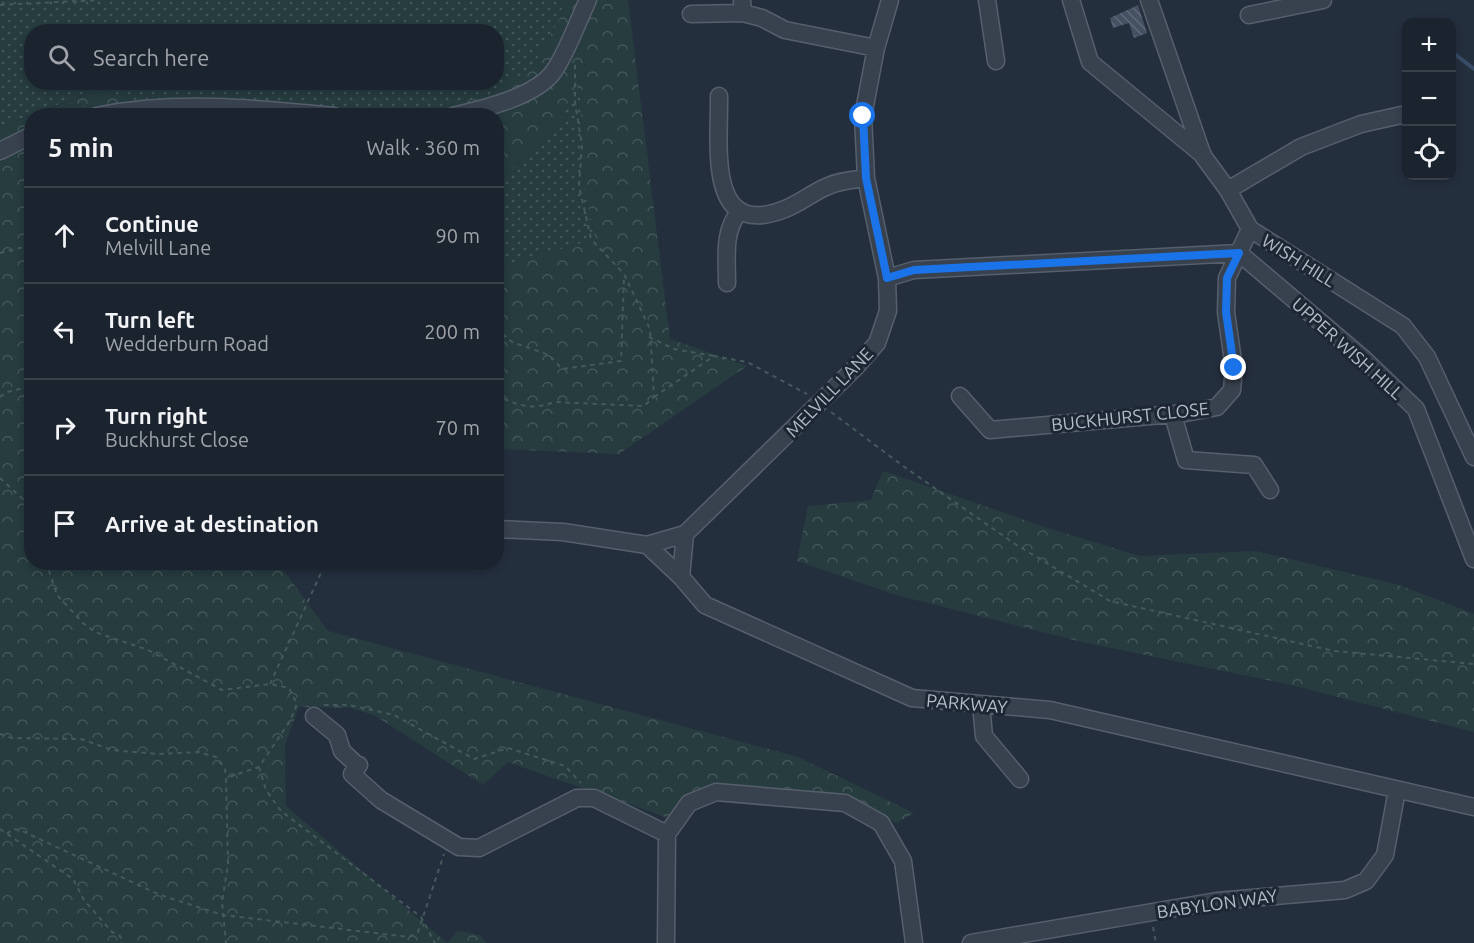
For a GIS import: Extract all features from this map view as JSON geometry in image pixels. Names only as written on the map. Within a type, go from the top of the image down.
[{"type":"street","points":[[489,108],[521,96],[553,73],[588,0]]},
{"type":"street","name":"MELVILL LANE","points":[[685,534],[855,368],[877,343],[888,311],[887,278],[866,178],[863,116],[876,48],[890,0]]},
{"type":"street","points":[[987,0],[996,61]]},
{"type":"street","points":[[1071,0],[1090,62],[1203,156]]},
{"type":"street","name":"WISH HILL","points":[[1149,0],[1203,156],[1228,190],[1250,229],[1403,326],[1427,357],[1474,457]]},
{"type":"street","points":[[1249,15],[1323,0]]},
{"type":"street","points":[[691,14],[743,7],[785,30],[876,48]]},
{"type":"street","points":[[718,96],[721,183],[726,198],[739,212],[762,215],[784,209],[838,182],[866,178]]},
{"type":"street","points":[[167,108],[225,105],[255,108]]},
{"type":"street","points":[[1228,190],[1300,147],[1361,124],[1402,115]]},
{"type":"street","points":[[0,151],[24,139]]},
{"type":"street","points":[[727,283],[729,224],[739,212]]},
{"type":"street","name":"BUCKHURST CLOSE","points":[[960,396],[988,429],[1173,415],[1217,407],[1232,390],[1234,368],[1226,312],[1227,278],[1250,229]]},
{"type":"street","points":[[887,278],[914,270],[1239,253]]},
{"type":"street","name":"UPPER WISH HILL","points":[[1239,253],[1364,359],[1416,409],[1474,559]]},
{"type":"street","points":[[1173,415],[1186,460],[1254,465],[1270,490]]},
{"type":"street","points":[[504,529],[562,532],[647,545],[685,534],[681,577]]},
{"type":"street","name":"PARKWAY","points":[[647,545],[681,577],[705,605],[912,698],[1050,710],[1474,807]]},
{"type":"street","points":[[981,704],[984,736],[1020,779]]},
{"type":"street","points":[[313,708],[337,735],[342,751],[358,765],[352,774],[381,800],[459,847],[479,848],[577,798],[594,798],[667,834]]},
{"type":"street","name":"BABYLON WAY","points":[[971,943],[1217,901],[1346,890],[1366,881],[1384,855],[1397,790]]},
{"type":"street","points":[[666,943],[667,834],[689,803],[716,792],[845,803],[881,823],[903,861],[914,943]]},
{"type":"path","points":[[0,5],[99,0]]},
{"type":"path","points":[[575,61],[574,103],[582,145],[579,186],[591,239],[624,274],[650,329],[654,398]]},
{"type":"path","points":[[0,253],[24,246]]},
{"type":"path","points":[[504,335],[512,342],[549,355],[562,369],[621,361],[624,274]]},
{"type":"path","points":[[649,336],[674,349],[747,362],[820,402],[903,466],[1015,544],[1110,601],[1334,651],[1474,664]]},
{"type":"path","points":[[504,399],[520,406],[541,407],[554,402],[644,406],[714,356]]},
{"type":"path","points":[[0,397],[7,392],[24,388]]},
{"type":"path","points":[[0,478],[24,500]]},
{"type":"path","points":[[48,570],[57,595],[84,624],[96,632],[148,650],[222,690],[270,684],[289,688],[297,704],[290,721],[259,767],[226,778]]},
{"type":"path","points":[[270,684],[322,570]]},
{"type":"path","points":[[297,704],[313,708],[349,705],[394,715],[474,759],[508,748],[565,766],[594,798]]},
{"type":"path","points":[[0,734],[12,738],[81,739],[112,750],[158,754],[199,752],[216,757],[225,769],[226,778],[228,865],[223,915],[226,943]]},
{"type":"path","points":[[259,767],[266,790],[281,811],[421,917],[435,943]]},
{"type":"path","points":[[7,834],[13,828],[20,830],[160,895],[223,915],[409,937],[418,932],[421,917],[449,841]]},
{"type":"path","points":[[0,829],[73,879],[84,900],[112,932],[120,936],[123,943]]},
{"type":"path","points":[[1149,913],[1156,943]]},
{"type":"green space","points":[[0,0],[564,0],[559,20],[532,68],[504,85],[504,24],[24,24],[24,90],[96,90],[50,108],[24,108],[24,118],[0,127]]},
{"type":"green space","points":[[564,0],[628,0],[670,339],[747,366],[619,454],[504,449],[504,266],[595,239],[584,186],[580,79],[560,121],[504,178],[504,108],[437,108],[487,96],[497,90],[504,90],[504,85],[532,68],[559,20]]},
{"type":"green space","points":[[580,77],[584,186],[595,239],[504,266],[504,178],[560,121]]},
{"type":"green space","points":[[97,90],[102,90],[135,100],[234,97],[293,108],[53,108]]},
{"type":"green space","points":[[102,90],[497,90],[487,96],[436,108],[279,106],[234,97],[135,100]]},
{"type":"green space","points":[[24,118],[24,570],[283,570],[328,631],[798,757],[914,813],[897,823],[846,800],[703,796],[670,819],[508,762],[483,785],[374,715],[351,708],[299,707],[285,744],[286,806],[447,943],[0,943],[0,127]]},
{"type":"green space","points":[[883,471],[1051,529],[1140,556],[1256,551],[1399,585],[1474,614],[1474,732],[1287,684],[1082,642],[896,595],[797,561],[808,506],[871,500]]},
{"type":"green space","points":[[457,931],[480,935],[487,943],[447,943]]},
{"type":"building","points":[[1138,5],[1147,33],[1134,38],[1129,23],[1113,28],[1110,18]]},
{"type":"waterway","points":[[1456,55],[1474,69]]},
{"type":"route","points":[[863,116],[866,178],[887,278],[914,270],[1239,253],[1227,278],[1226,312],[1234,368]]}]
